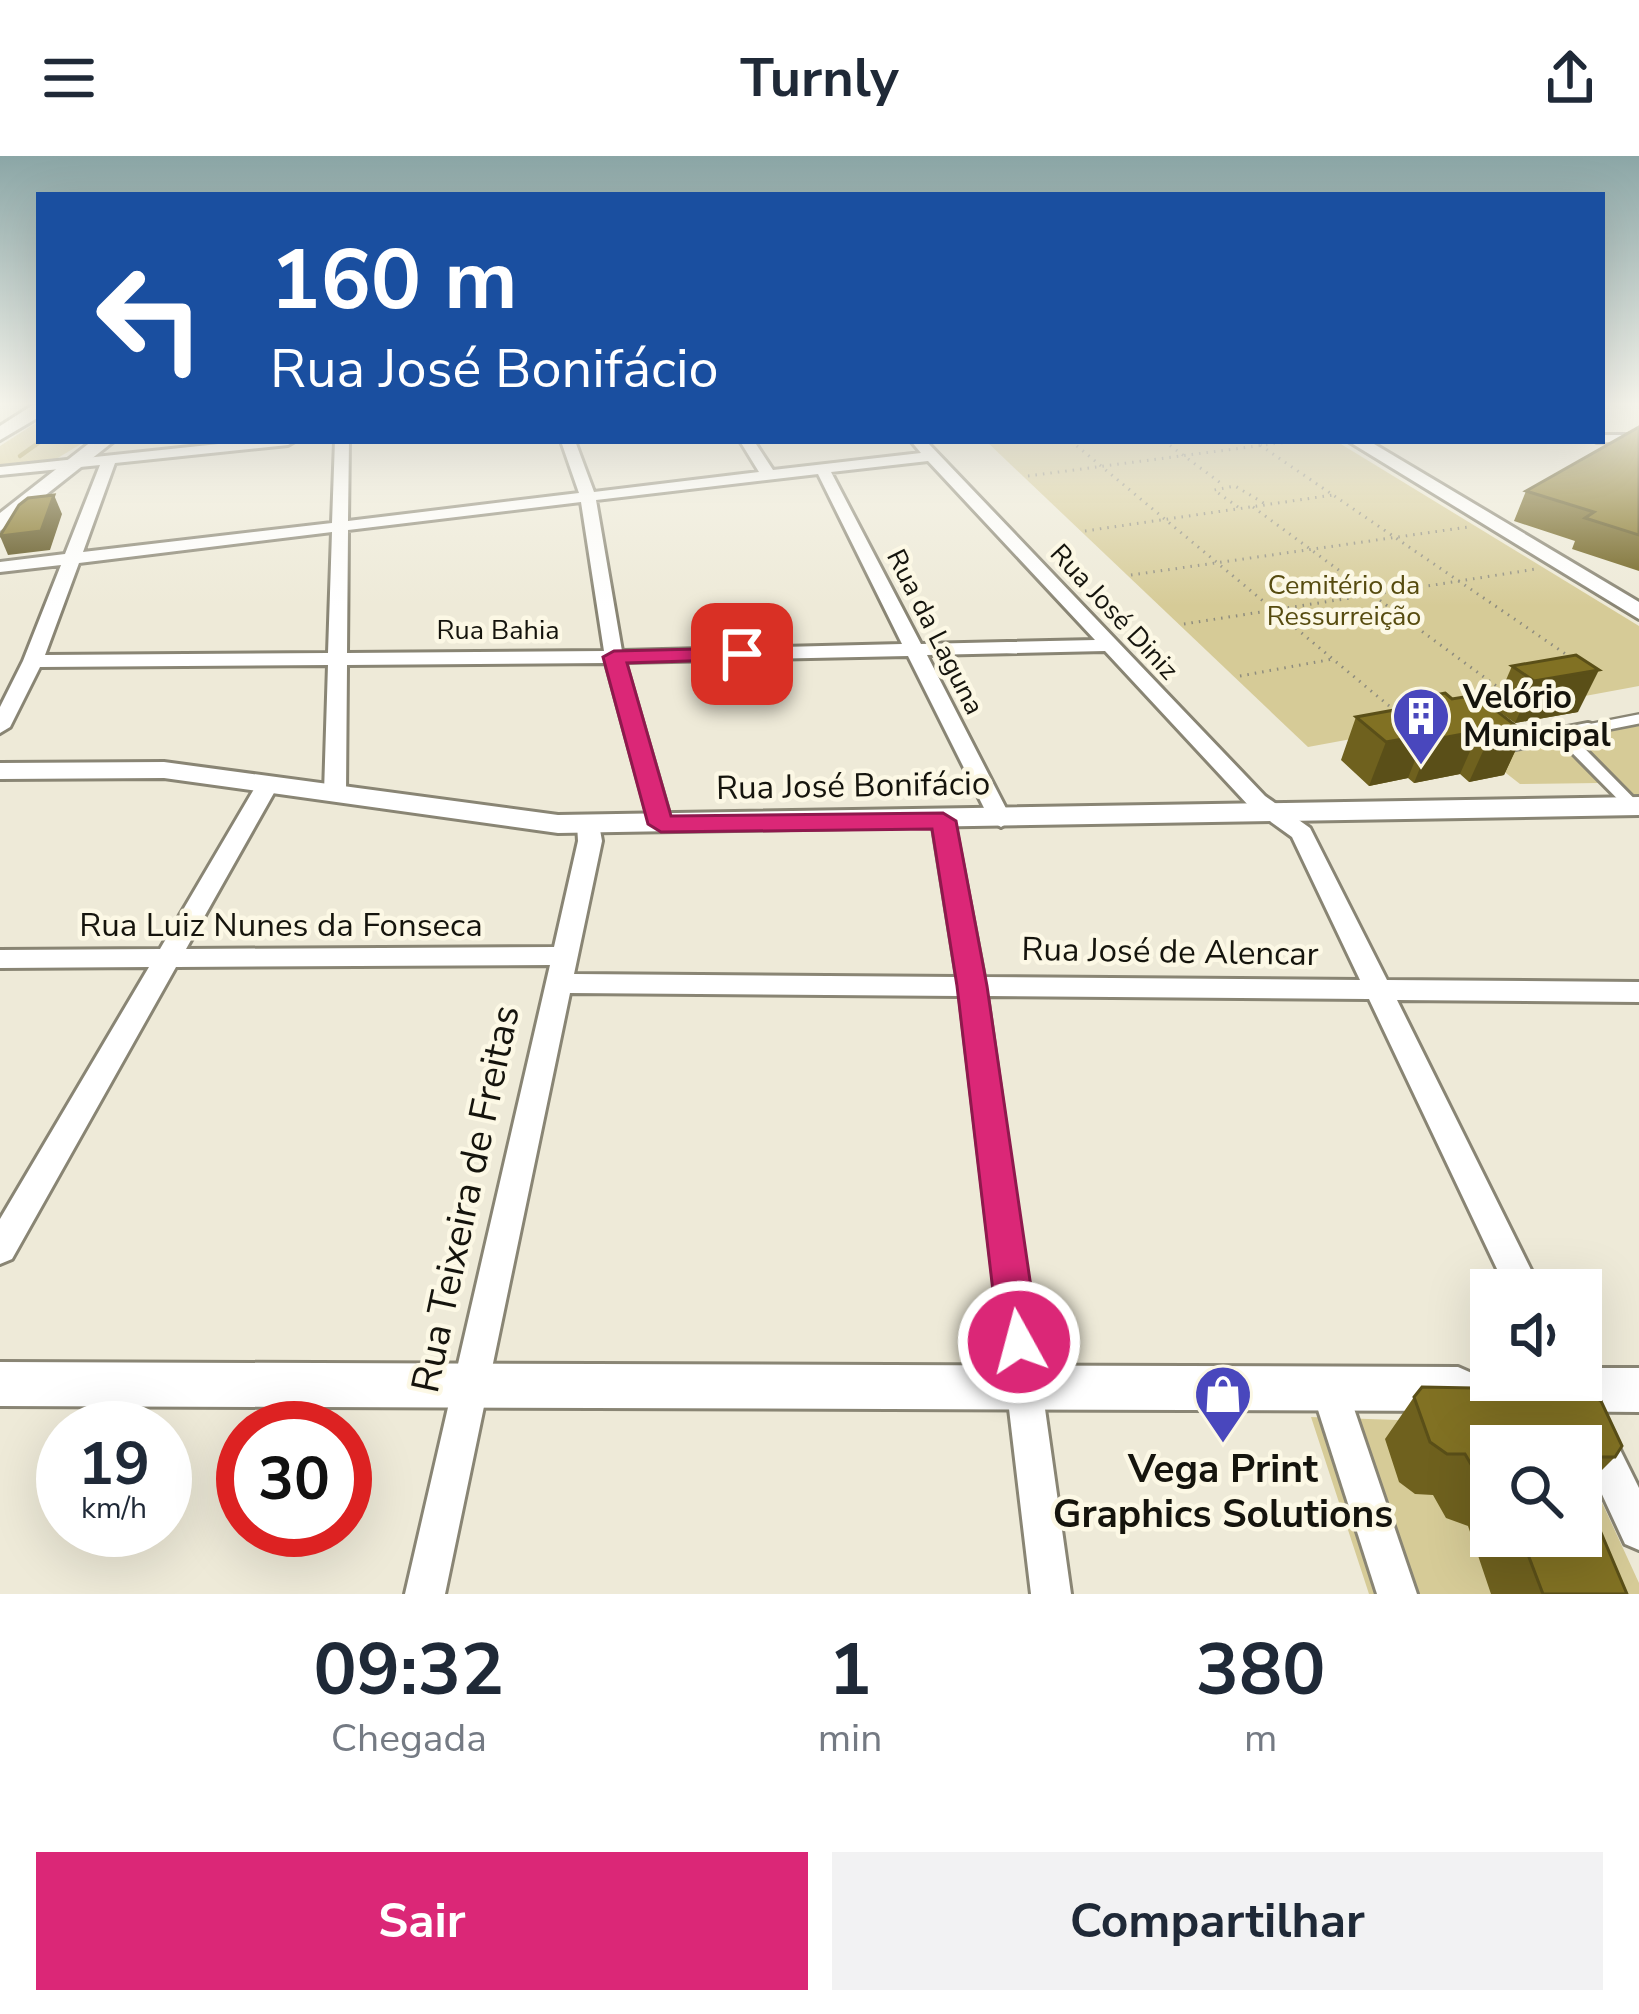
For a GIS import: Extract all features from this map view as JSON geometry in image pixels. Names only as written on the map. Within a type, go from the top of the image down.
[{"type":"main road","points":[[0,524],[62,472]]},
{"type":"street","points":[[0,727],[33,661],[99,472]]},
{"type":"street","points":[[334,793],[341,472]]},
{"type":"street","points":[[579,472],[588,496],[614,657],[661,824]]},
{"type":"street","points":[[0,567],[785,472]]},
{"type":"street","name":"Rua da Laguna","points":[[824,472],[1001,820]]},
{"type":"street","name":"Rua José Diniz","points":[[946,472],[1108,646],[1275,815],[1302,833],[1514,1269]]},
{"type":"street","points":[[1408,472],[1639,612]]},
{"type":"street","name":"Rua Bahia","points":[[33,661],[614,657],[1108,646]]},
{"type":"street","name":"Rua José Bonifácio","points":[[0,771],[164,770],[559,824],[1637,808]]},
{"type":"street","points":[[0,1249],[268,784]]},
{"type":"street","points":[[943,821],[972,986],[1051,1594]]},
{"type":"street","name":"Rua Teixeira de Freitas","points":[[424,1594],[590,841],[587,824]]},
{"type":"street","name":"Rua Luiz Nunes da Fonseca","points":[[0,959],[559,969]]},
{"type":"street","name":"Rua José de Alencar","points":[[559,969],[972,986],[1639,992]]},
{"type":"street","points":[[0,1384],[1470,1386]]},
{"type":"street","points":[[1602,1387],[1639,1390]]},
{"type":"street","points":[[1329,1388],[1396,1594]]},
{"type":"street","points":[[1578,1401],[1639,1529]]},
{"type":"lane","points":[[1491,748],[1639,719]]},
{"type":"lane","points":[[1561,733],[1637,808]]},
{"type":"path","points":[[1028,476],[1060,472]]},
{"type":"path","points":[[1108,472],[1403,717]]},
{"type":"path","points":[[1206,472],[1267,505]]},
{"type":"path","points":[[1299,472],[1582,665]]},
{"type":"path","points":[[1222,484],[1214,490],[1240,508]]},
{"type":"path","points":[[1085,532],[1333,495]]},
{"type":"path","points":[[1253,507],[1504,692]]},
{"type":"path","points":[[1131,575],[1473,527]]},
{"type":"path","points":[[1184,624],[1542,568]]},
{"type":"path","points":[[1240,676],[1333,659]]},
{"type":"green space","name":"Cemitério da Ressurreição","points":[[1019,472],[1387,472],[1639,626],[1639,686],[1308,747]]},
{"type":"green space","points":[[1639,726],[1639,794],[1615,796],[1599,783],[1520,784],[1479,752]]},
{"type":"green space","points":[[1311,1417],[1538,1425],[1470,1425],[1470,1557],[1602,1557],[1602,1503],[1639,1583],[1639,1594],[1369,1594]]},
{"type":"building","points":[[1559,472],[1639,472],[1639,535],[1585,518],[1594,512],[1526,491]]},
{"type":"building","points":[[54,495],[41,531],[0,536],[28,498]]},
{"type":"building","points":[[1576,655],[1599,670],[1534,681],[1512,666]]},
{"type":"building","points":[[1445,693],[1452,699],[1476,695],[1524,732],[1489,738],[1479,731],[1386,742],[1356,717],[1416,706],[1409,700]]},
{"type":"building","points":[[1422,1387],[1470,1388],[1470,1401],[1601,1401],[1622,1446],[1615,1457],[1602,1457],[1602,1425],[1470,1425],[1470,1463],[1465,1454],[1447,1454],[1430,1442],[1414,1397]]},
{"type":"building","points":[[1602,1535],[1627,1594],[1543,1594],[1529,1557],[1602,1557]]},
{"type":"place","name":"Velório Municipal","points":[[1421,767]]},
{"type":"place","name":"Vega Print Graphics Solutions","points":[[1223,1445]]},
{"type":"route","points":[[742,654],[614,657],[661,824],[943,821],[972,986],[1019,1342]]}]
